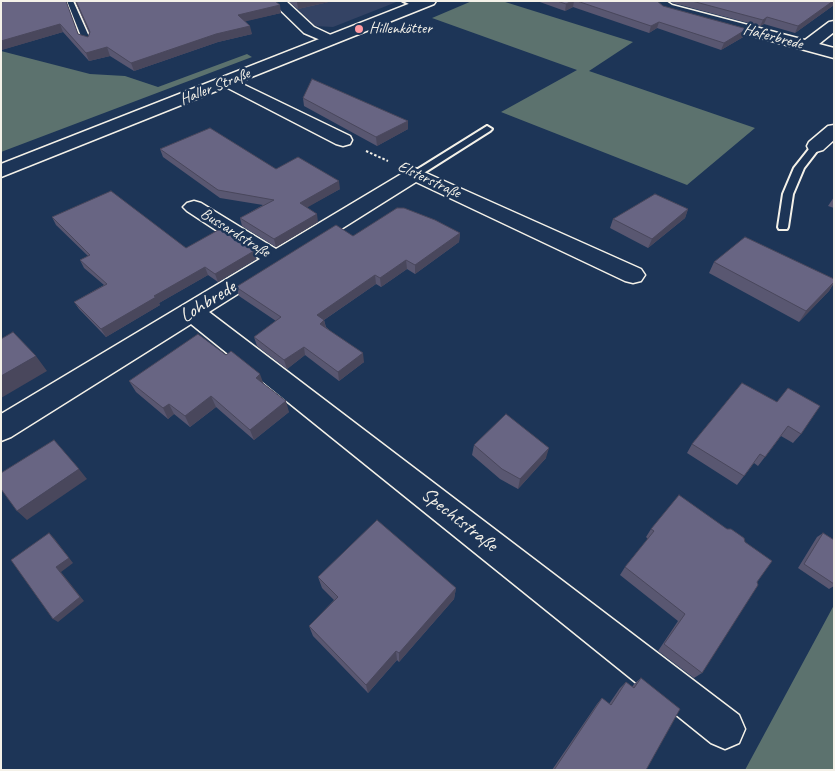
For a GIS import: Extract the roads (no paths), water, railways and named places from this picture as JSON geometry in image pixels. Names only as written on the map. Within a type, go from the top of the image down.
[{"type":"street","points":[[278,1],[310,30],[330,40]]},
{"type":"street","name":"Haferbrede","points":[[656,2],[667,8],[834,53]]},
{"type":"street","name":"Haller Straße","points":[[1,171],[228,82],[417,3]]},
{"type":"street","points":[[807,46],[834,25]]},
{"type":"street","points":[[228,82],[343,140]]},
{"type":"street","points":[[816,146],[834,130]]},
{"type":"street","name":"Lohbrede","points":[[1,429],[415,174]]},
{"type":"street","name":"Elsterstraße","points":[[415,174],[633,275]]},
{"type":"street","name":"Bussardstraße","points":[[194,207],[276,259]]},
{"type":"street","name":"Spechtstraße","points":[[192,312],[725,729]]},
{"type":"lane","points":[[70,1],[87,41]]},
{"type":"lane","points":[[415,174],[487,129]]},
{"type":"lane","points":[[783,226],[788,194],[799,168],[816,146]]},
{"type":"place","name":"Hillenkötter","points":[[359,29]]}]
